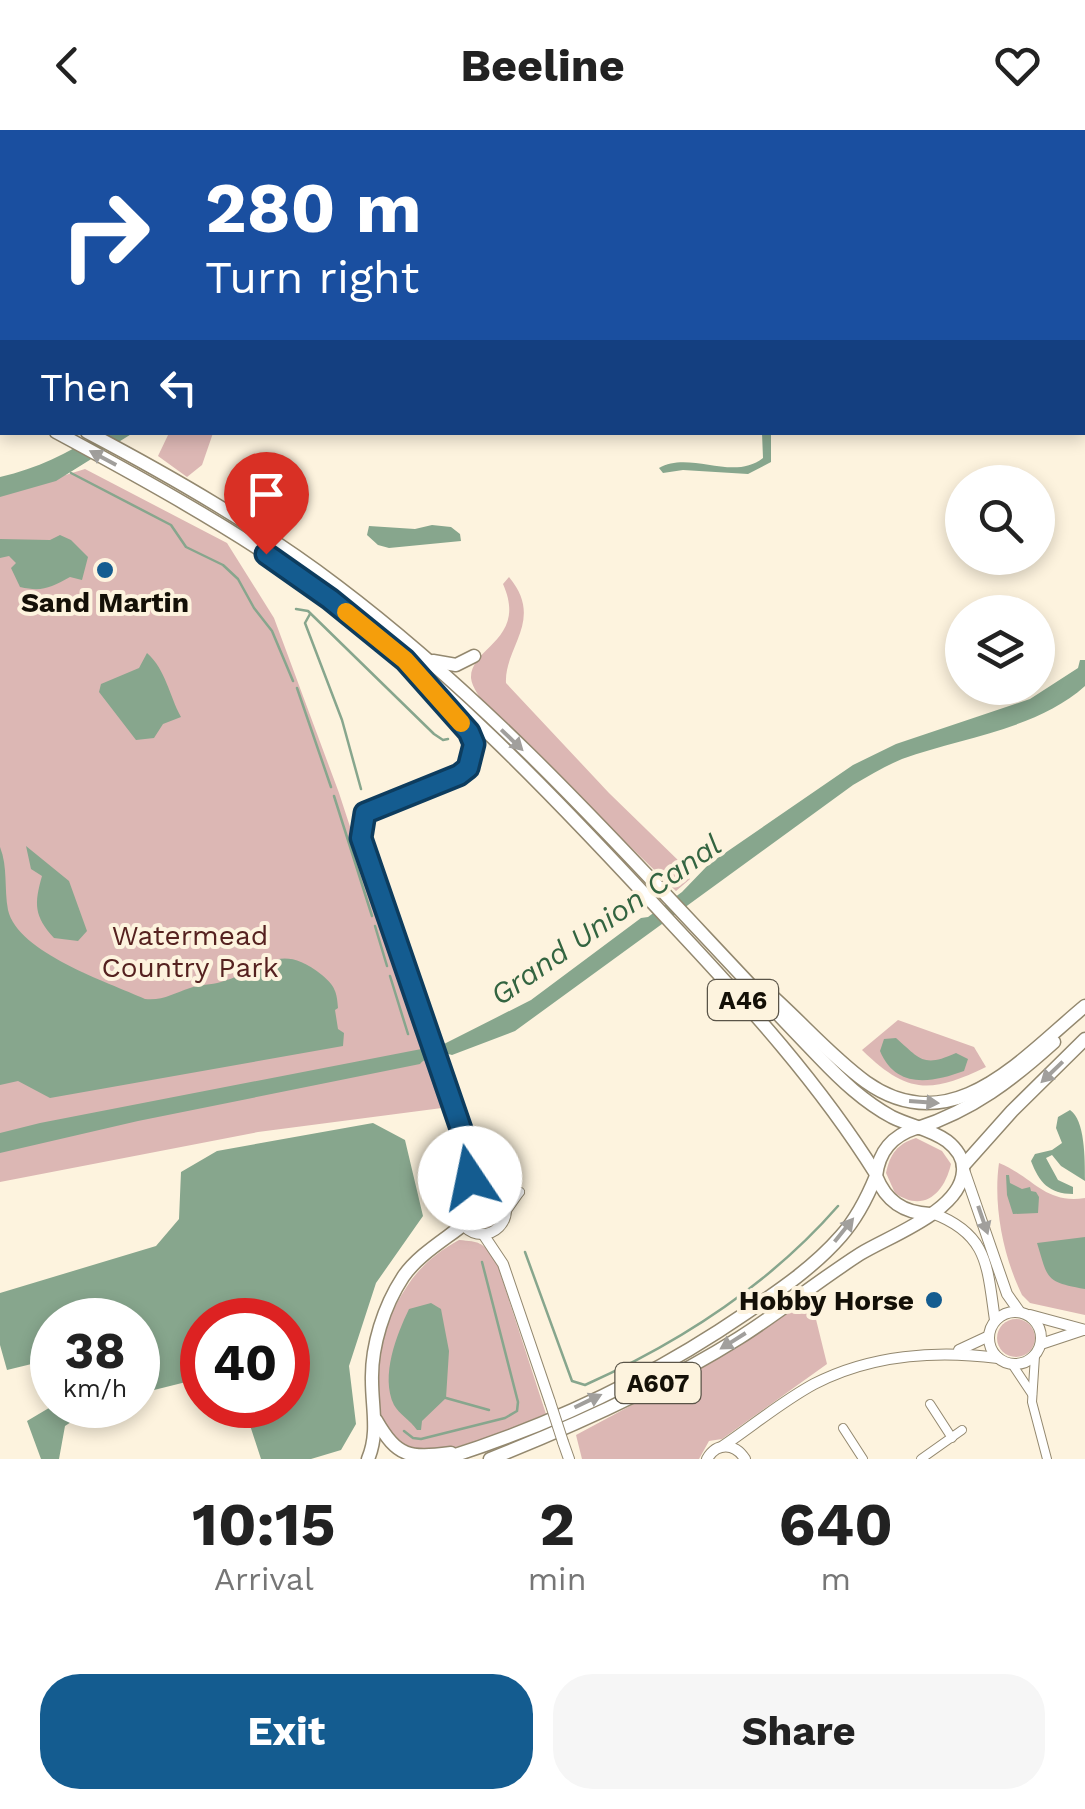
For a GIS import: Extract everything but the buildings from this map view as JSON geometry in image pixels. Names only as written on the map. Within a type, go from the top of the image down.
[{"type":"highway","name":"A46","points":[[63,435],[154,476],[262,533],[338,586],[426,658],[653,891],[677,928],[792,1056],[876,1175]]},
{"type":"highway","name":"A46","points":[[92,435],[286,567],[405,660],[653,891],[690,919],[848,1086],[870,1104],[917,1128]]},
{"type":"highway","points":[[426,658],[456,664],[474,656],[466,680],[473,702]]},
{"type":"highway","points":[[365,813],[459,775],[473,757],[474,744],[469,732],[405,660]]},
{"type":"highway","points":[[723,954],[865,1081],[910,1102],[935,1105],[967,1098],[990,1085],[1085,1006]]},
{"type":"highway","points":[[1085,1015],[998,1090],[888,1144],[876,1175],[894,1203],[909,1211],[931,1213],[956,1192],[963,1167],[1012,1110],[1085,1039]]},
{"type":"highway","points":[[917,1128],[948,1142],[963,1167]]},
{"type":"highway","name":"A607","points":[[443,1459],[570,1410],[694,1347],[824,1254],[860,1210],[876,1175]]},
{"type":"highway","name":"A607","points":[[490,1459],[576,1424],[702,1360],[864,1252],[931,1213]]},
{"type":"highway","points":[[368,1459],[376,1420],[372,1377],[376,1339],[388,1306],[404,1274],[463,1225]]},
{"type":"highway","points":[[376,1420],[394,1447],[413,1456],[464,1452]]},
{"type":"street","points":[[365,813],[361,838],[438,1066],[471,1158],[503,1199],[503,1264]]},
{"type":"street","points":[[471,1158],[467,1191],[458,1209],[463,1225],[482,1234],[498,1252],[569,1459]]},
{"type":"street","points":[[963,1167],[1007,1294],[1041,1331],[1032,1394],[1047,1459]]},
{"type":"street","points":[[467,1191],[491,1188],[520,1192],[498,1228],[482,1234]]},
{"type":"street","points":[[931,1213],[956,1222],[974,1241],[988,1276],[996,1320]]},
{"type":"street","points":[[953,1352],[989,1336],[1002,1315],[1024,1313],[1084,1330]]},
{"type":"street","points":[[1041,1344],[1084,1330]]},
{"type":"street","points":[[989,1336],[998,1358]]},
{"type":"street","points":[[707,1459],[715,1449],[784,1402],[833,1376],[908,1356],[953,1352],[1020,1364],[1035,1356]]},
{"type":"street","points":[[1012,1364],[1032,1394]]},
{"type":"street","points":[[930,1404],[952,1438]]},
{"type":"street","points":[[723,1446],[731,1446],[744,1457],[750,1428]]},
{"type":"street","points":[[842,1428],[863,1459]]},
{"type":"street","points":[[924,1458],[962,1430]]},
{"type":"street","points":[[841,1449],[852,1442]]},
{"type":"green space","points":[[168,435],[212,435],[202,465],[187,477],[158,456]]},
{"type":"green space","name":"Watermead Country Park","points":[[85,469],[227,543],[274,618],[339,793],[442,1108],[258,1132],[0,1182],[0,495]]},
{"type":"green space","points":[[509,577],[519,592],[523,620],[506,683],[683,865],[690,879],[676,891],[486,707],[475,689],[473,667],[504,630],[508,618],[509,603],[503,584]]},
{"type":"green space","points":[[898,1020],[974,1047],[986,1067],[934,1085],[906,1082],[892,1075],[862,1050]]},
{"type":"green space","points":[[916,1138],[942,1151],[951,1164],[938,1192],[923,1201],[905,1199],[895,1193],[886,1173],[895,1151]]},
{"type":"green space","points":[[999,1163],[1049,1194],[1085,1198],[1085,1315],[1030,1303],[1022,1295],[1001,1230]]},
{"type":"green space","points":[[482,1186],[499,1193],[506,1210],[499,1227],[482,1234],[465,1227],[458,1210],[465,1193]]},
{"type":"green space","points":[[459,1240],[480,1244],[496,1260],[546,1414],[461,1446],[412,1450],[399,1445],[390,1435],[379,1408],[377,1376],[382,1340],[392,1312],[412,1279]]},
{"type":"green space","points":[[810,1295],[827,1364],[722,1439],[709,1441],[699,1459],[582,1459],[576,1435],[712,1362]]},
{"type":"green space","points":[[1016,1319],[1029,1325],[1035,1338],[1029,1351],[1016,1357],[1003,1351],[997,1338],[1003,1325]]},
{"type":"shaded area","points":[[96,435],[130,435],[56,481],[0,497],[0,477]]},
{"type":"shaded area","points":[[762,435],[771,435],[771,462],[748,474],[683,470],[663,473],[659,468],[684,462],[738,467],[763,458]]},
{"type":"shaded area","points":[[432,525],[451,527],[460,534],[461,541],[389,548],[378,545],[367,535],[369,526],[415,529]]},
{"type":"shaded area","points":[[60,535],[88,557],[82,580],[70,577],[46,588],[20,587],[11,568],[16,563],[9,556],[0,558],[0,539],[50,540]]},
{"type":"shaded area","points":[[147,653],[163,675],[181,717],[163,724],[154,738],[136,740],[99,692],[101,684],[139,668]]},
{"type":"shaded area","points":[[1080,660],[1085,660],[1085,686],[1044,713],[902,759],[853,785],[515,1031],[452,1055],[431,1057],[420,1064],[0,1153],[0,1133],[40,1123],[442,1045],[531,1000],[682,892],[709,864],[853,765],[896,744],[1012,705],[1055,705],[1055,683],[1078,668]]},
{"type":"shaded area","points":[[26,846],[69,881],[87,931],[78,941],[54,938],[39,916],[37,902],[42,876],[31,869]]},
{"type":"shaded area","points":[[0,847],[8,910],[28,940],[46,953],[145,999],[221,982],[271,961],[294,960],[322,975],[333,986],[338,1002],[338,1029],[344,1033],[343,1046],[50,1098],[18,1081],[0,1085]]},
{"type":"shaded area","points":[[896,1038],[923,1059],[936,1060],[956,1053],[968,1059],[964,1071],[927,1080],[905,1077],[895,1072],[880,1051],[884,1039]]},
{"type":"shaded area","points":[[1070,1110],[1081,1131],[1085,1181],[1061,1166],[1052,1155],[1046,1158],[1058,1180],[1073,1187],[1073,1194],[1057,1192],[1046,1185],[1031,1161],[1035,1154],[1062,1143],[1056,1128],[1058,1117]]},
{"type":"shaded area","points":[[373,1123],[405,1140],[423,1216],[376,1283],[349,1366],[356,1424],[341,1450],[311,1459],[261,1459],[251,1428],[310,1428],[310,1298],[180,1298],[180,1384],[160,1388],[160,1298],[30,1298],[30,1364],[7,1370],[0,1345],[0,1293],[156,1246],[179,1219],[181,1172],[217,1151]]},
{"type":"shaded area","points":[[1006,1175],[1010,1183],[1036,1192],[1038,1213],[1013,1214]]},
{"type":"shaded area","points":[[1085,1237],[1085,1289],[1055,1281],[1046,1271],[1037,1243]]},
{"type":"shaded area","points":[[431,1303],[441,1309],[449,1351],[446,1398],[417,1430],[394,1405],[389,1368],[409,1309]]},
{"type":"shaded area","points":[[30,1419],[30,1428],[65,1428],[59,1459],[41,1459],[27,1421]]},
{"type":"waterway","points":[[71,473],[171,525],[186,547],[223,565],[238,579],[272,631],[293,681]]},
{"type":"waterway","points":[[296,609],[308,611],[434,734],[448,739]]},
{"type":"waterway","points":[[310,614],[305,623],[342,720],[361,789]]},
{"type":"waterway","points":[[297,688],[331,787]]},
{"type":"waterway","points":[[334,796],[372,916]]},
{"type":"waterway","points":[[375,926],[387,966]]},
{"type":"waterway","points":[[390,976],[408,1034]]},
{"type":"waterway","points":[[525,1252],[572,1381],[585,1385],[655,1350],[722,1309],[783,1261],[838,1206]]},
{"type":"waterway","points":[[404,1431],[421,1439],[505,1418],[517,1411],[518,1402],[482,1262]]},
{"type":"waterway","points":[[446,1398],[489,1410]]},
{"type":"slow traffic","points":[[346,612],[405,660],[461,723]]},
{"type":"place","name":"Sand Martin","points":[[105,570]]},
{"type":"place","name":"Hobby Horse","points":[[934,1300]]},
{"type":"route","points":[[266,554],[330,599],[405,660],[469,732],[474,744],[468,768],[459,775],[365,813],[361,838],[471,1158],[470,1178]]},
{"type":"water label","name":"Grand Union Canal","points":[[606,920]]}]
